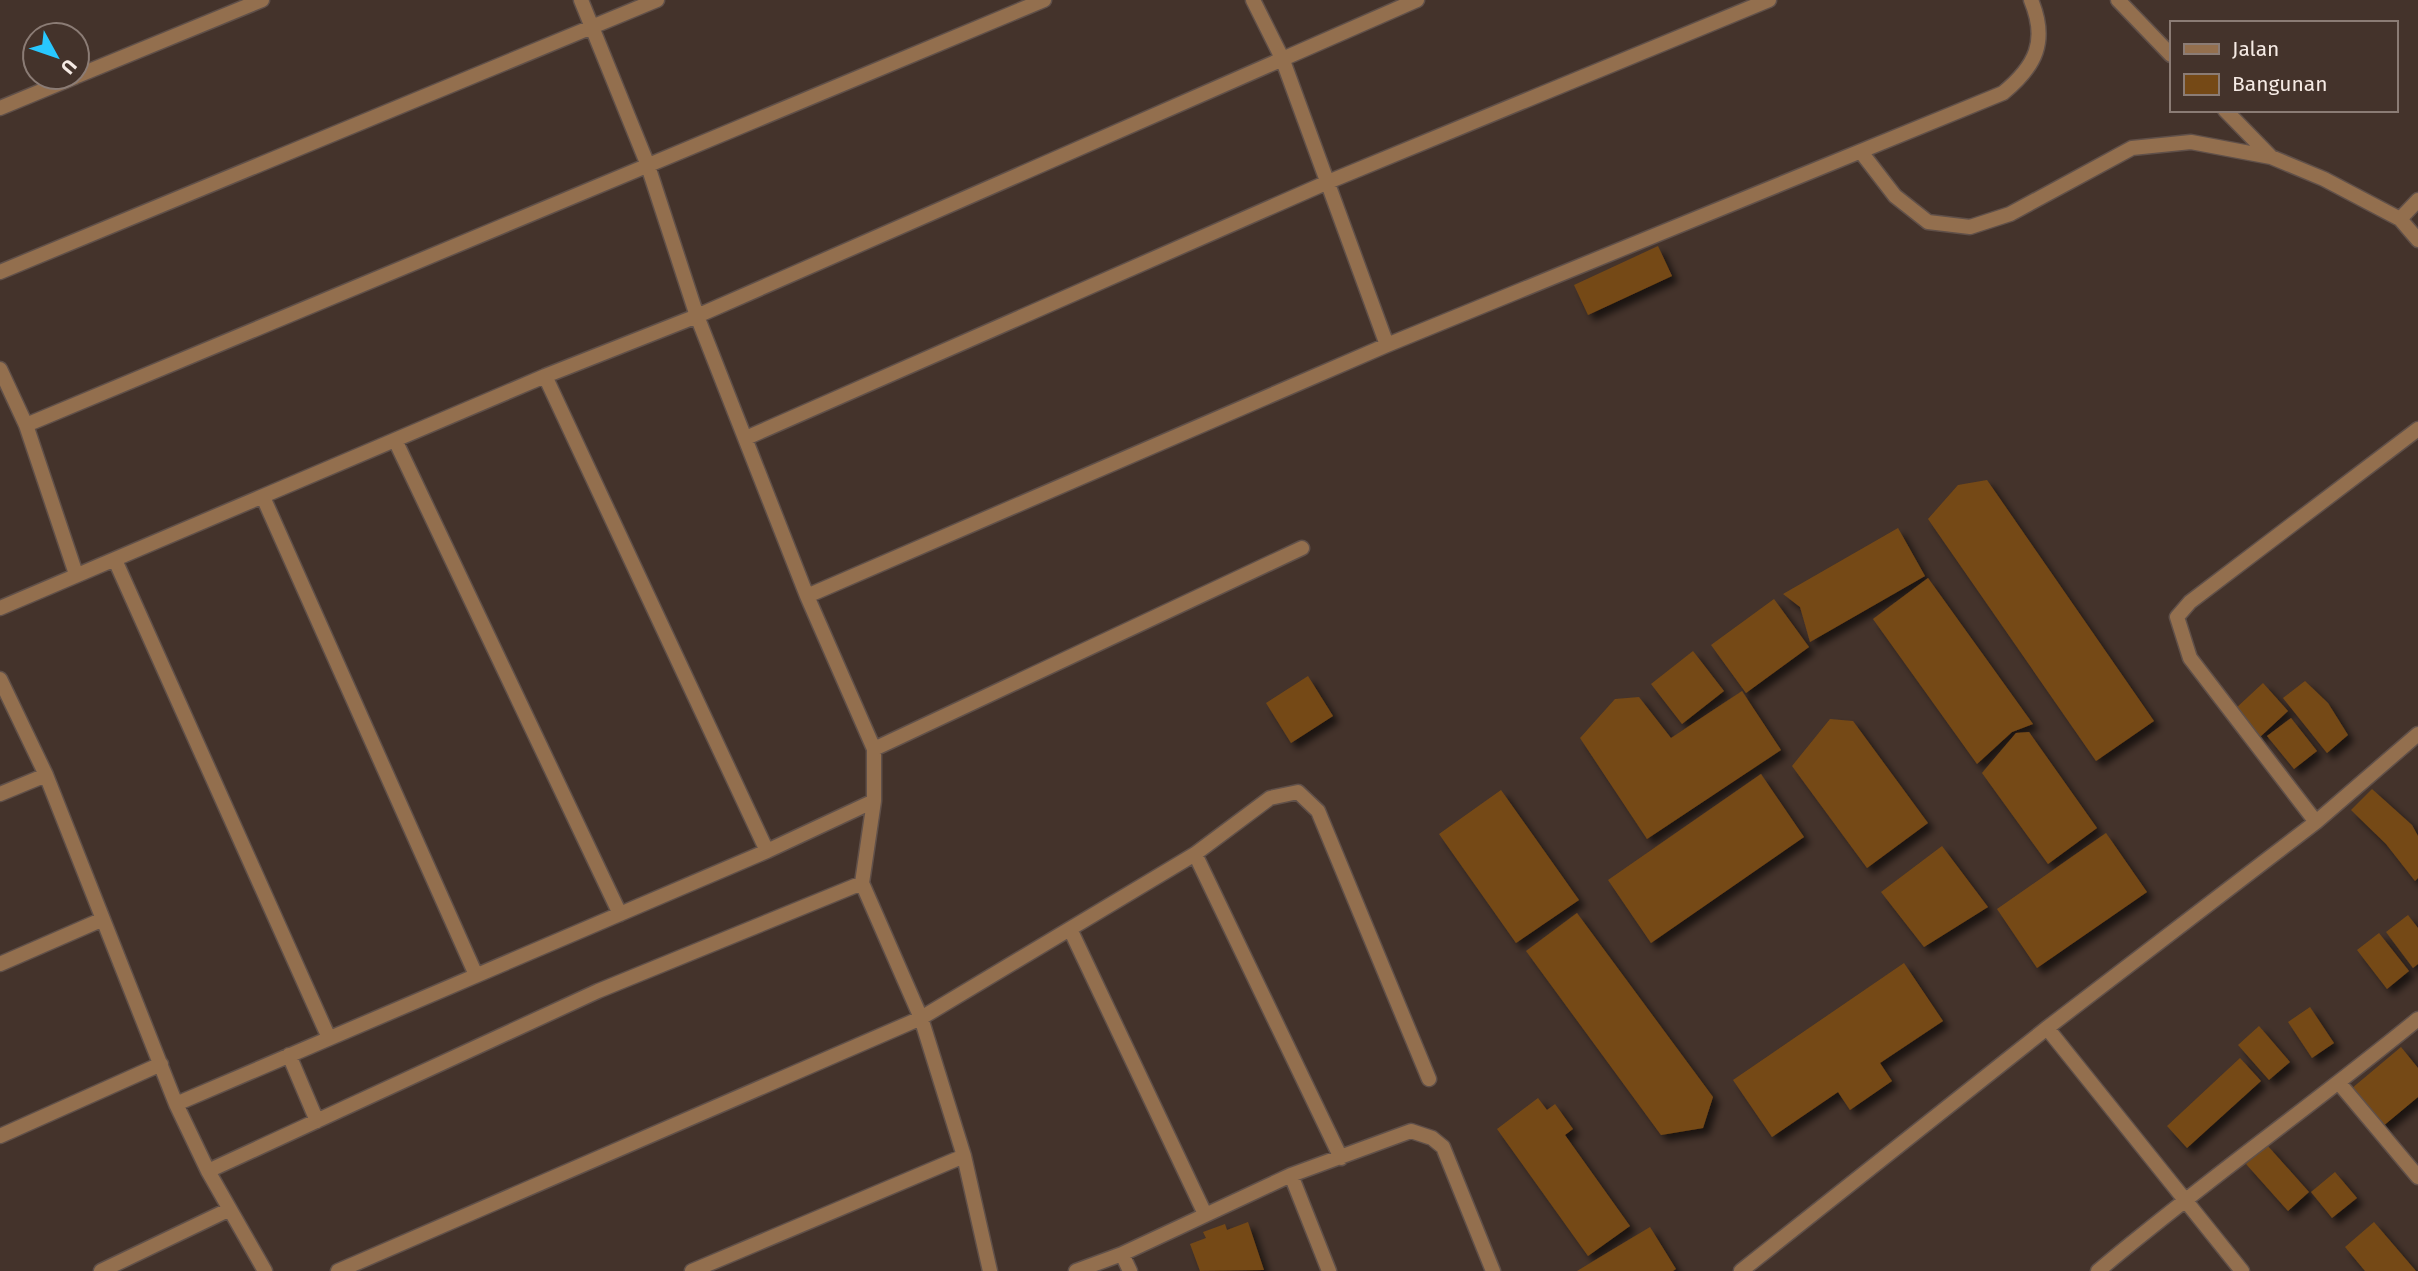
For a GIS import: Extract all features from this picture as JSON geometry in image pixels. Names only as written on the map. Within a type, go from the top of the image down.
[{"type":"street","points":[[91,71],[262,0]]},
{"type":"street","points":[[581,0],[648,163],[697,316],[807,596],[874,749],[874,801],[862,883],[921,1018],[964,1156],[990,1271]]},
{"type":"street","points":[[0,272],[657,0]]},
{"type":"street","points":[[26,425],[648,163],[1044,0]]},
{"type":"street","points":[[1253,0],[1282,58],[1387,345]]},
{"type":"street","points":[[0,608],[545,376],[697,316],[1416,0]]},
{"type":"street","points":[[746,438],[1328,182],[1769,0]]},
{"type":"street","points":[[807,596],[1387,345],[2003,93],[2025,75],[2036,52],[2039,27],[2031,0]]},
{"type":"street","points":[[2118,0],[2170,54]]},
{"type":"street","points":[[0,108],[42,91]]},
{"type":"street","points":[[2227,112],[2271,157]]},
{"type":"street","points":[[1861,152],[1895,196],[1928,222],[1970,227],[2010,214],[2132,148],[2191,142],[2271,157],[2324,179],[2400,219],[2418,240]]},
{"type":"street","points":[[2400,219],[2418,200]]},
{"type":"street","points":[[0,369],[26,425],[76,574]]},
{"type":"street","points":[[545,376],[767,850]]},
{"type":"street","points":[[2316,822],[2190,658],[2177,617],[2190,602],[2418,429]]},
{"type":"street","points":[[395,440],[620,914]]},
{"type":"street","points":[[263,497],[476,975]]},
{"type":"street","points":[[874,749],[1302,548]]},
{"type":"street","points":[[115,560],[328,1038]]},
{"type":"street","points":[[0,679],[46,775],[101,920],[176,1104],[228,1210],[265,1271]]},
{"type":"street","points":[[1745,1270],[2047,1028],[2316,822],[2418,734]]},
{"type":"street","points":[[0,794],[46,775]]},
{"type":"street","points":[[338,1271],[921,1018],[1195,854],[1270,798],[1298,792],[1318,811],[1429,1079]]},
{"type":"street","points":[[176,1104],[620,914],[874,801]]},
{"type":"street","points":[[1195,854],[1341,1158]]},
{"type":"street","points":[[208,1171],[598,990],[862,883]]},
{"type":"street","points":[[0,964],[101,920]]},
{"type":"street","points":[[1070,929],[1205,1214]]},
{"type":"street","points":[[2098,1271],[2182,1200],[2339,1083],[2418,1019]]},
{"type":"street","points":[[2047,1028],[2182,1200],[2242,1271]]},
{"type":"street","points":[[289,1055],[317,1121]]},
{"type":"street","points":[[0,1136],[161,1064]]},
{"type":"street","points":[[2339,1083],[2418,1177]]},
{"type":"street","points":[[1076,1271],[1122,1254],[1291,1175],[1412,1130],[1432,1138],[1443,1147],[1493,1271]]},
{"type":"street","points":[[692,1271],[964,1156]]},
{"type":"street","points":[[1291,1175],[1329,1271]]},
{"type":"street","points":[[101,1271],[228,1210]]},
{"type":"street","points":[[1122,1254],[1130,1271]]},
{"type":"building","points":[[1658,246],[1672,276],[1588,315],[1574,285]]},
{"type":"building","points":[[1987,480],[2154,721],[2096,761],[1928,519],[1958,485]]},
{"type":"building","points":[[1898,528],[1925,576],[1810,642],[1800,607],[1783,594]]},
{"type":"building","points":[[1928,578],[2033,724],[2012,732],[1977,764],[1873,619]]},
{"type":"building","points":[[1774,599],[1809,647],[1746,693],[1711,645]]},
{"type":"building","points":[[1693,651],[1724,691],[1682,724],[1651,684]]},
{"type":"building","points":[[1308,676],[1333,716],[1291,743],[1266,703]]},
{"type":"building","points":[[2305,681],[2328,703],[2348,735],[2327,753],[2283,698]]},
{"type":"building","points":[[2263,683],[2288,711],[2260,737],[2235,709]]},
{"type":"building","points":[[1742,691],[1781,750],[1647,839],[1580,738],[1615,699],[1639,697],[1671,738]]},
{"type":"building","points":[[2291,718],[2317,751],[2294,769],[2267,736]]},
{"type":"building","points":[[1830,719],[1853,721],[1928,823],[1867,868],[1792,766]]},
{"type":"building","points":[[2029,732],[2097,828],[2048,864],[1982,773],[2016,733]]},
{"type":"building","points":[[1761,774],[1804,837],[1651,943],[1608,880]]},
{"type":"building","points":[[2372,789],[2412,825],[2418,836],[2418,878],[2415,881],[2386,844],[2351,810]]},
{"type":"building","points":[[1501,790],[1579,900],[1516,943],[1439,834]]},
{"type":"building","points":[[2106,833],[2147,892],[2037,968],[1997,909]]},
{"type":"building","points":[[1942,846],[1988,907],[1924,947],[1881,892]]},
{"type":"building","points":[[1577,913],[1713,1097],[1703,1128],[1661,1135],[1526,951]]},
{"type":"building","points":[[2408,915],[2418,928],[2418,964],[2413,968],[2386,932]]},
{"type":"building","points":[[2379,933],[2409,971],[2387,989],[2357,950]]},
{"type":"building","points":[[1904,963],[1943,1021],[1880,1063],[1892,1081],[1850,1110],[1838,1092],[1772,1137],[1733,1080]]},
{"type":"building","points":[[2310,1007],[2334,1043],[2312,1058],[2288,1022]]},
{"type":"building","points":[[2259,1026],[2290,1062],[2269,1080],[2238,1045]]},
{"type":"building","points":[[2401,1047],[2418,1068],[2418,1097],[2382,1127],[2351,1089]]},
{"type":"building","points":[[2240,1058],[2261,1081],[2187,1148],[2167,1126]]},
{"type":"building","points":[[1538,1098],[1547,1110],[1555,1104],[1573,1129],[1565,1135],[1630,1226],[1588,1256],[1497,1129]]},
{"type":"building","points":[[2267,1145],[2309,1192],[2288,1211],[2246,1164]]},
{"type":"building","points":[[2335,1172],[2357,1198],[2332,1218],[2311,1192]]},
{"type":"building","points":[[1248,1222],[1264,1270],[1200,1271],[1190,1244],[1206,1238],[1203,1232],[1225,1224],[1227,1230]]},
{"type":"building","points":[[2374,1222],[2416,1271],[2365,1271],[2345,1247]]},
{"type":"building","points":[[1650,1227],[1676,1269],[1673,1271],[1577,1271]]}]
